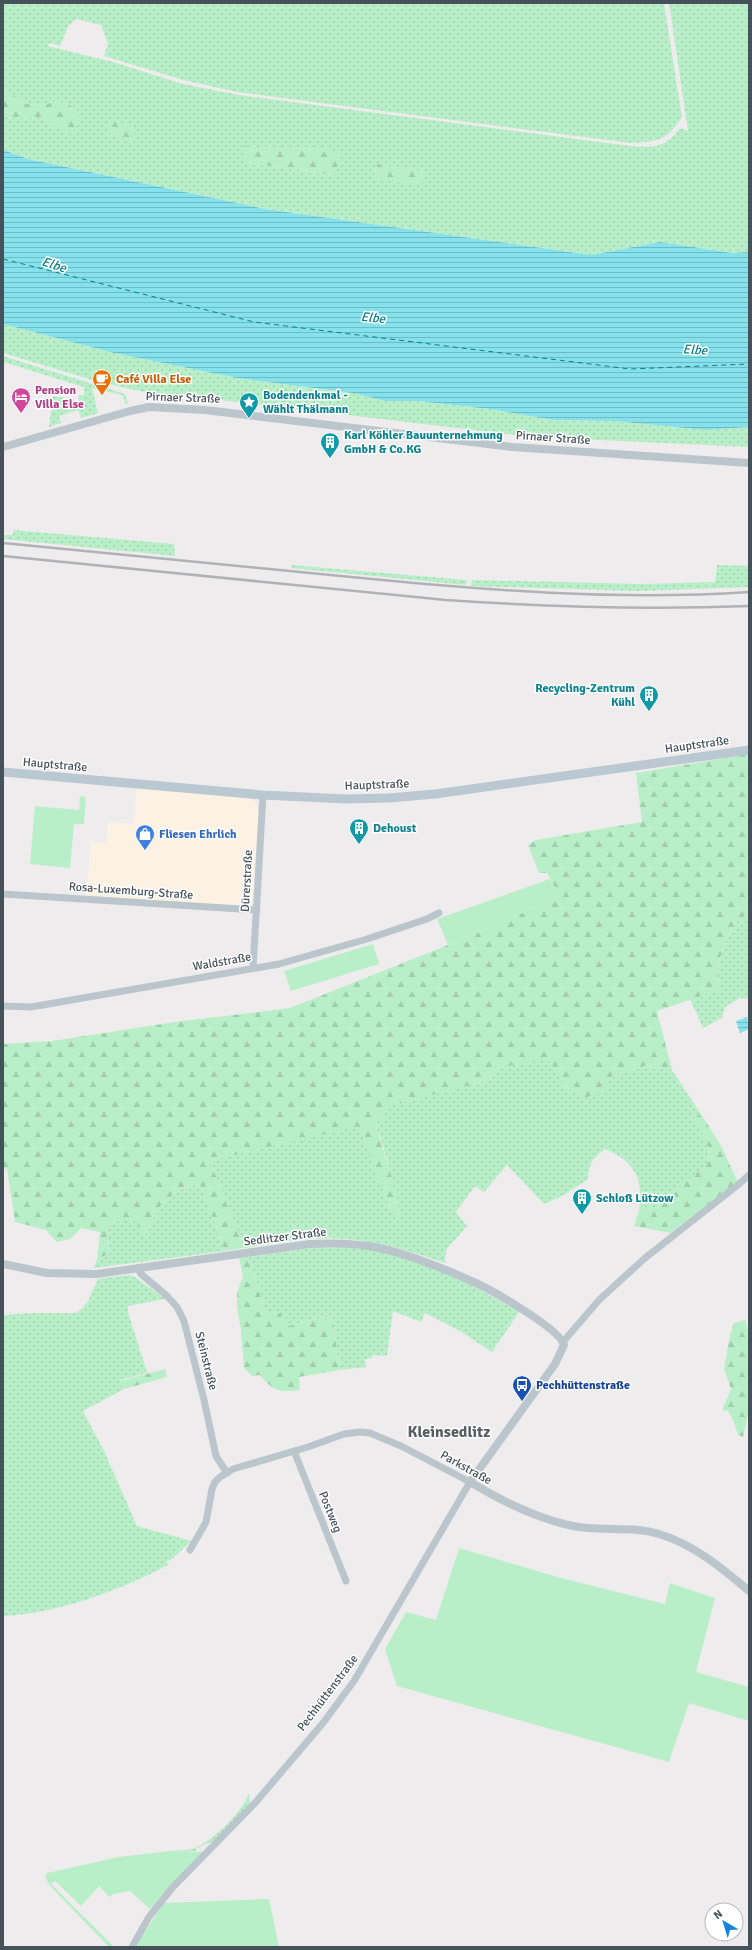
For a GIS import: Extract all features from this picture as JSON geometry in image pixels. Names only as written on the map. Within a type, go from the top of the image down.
[{"type":"main road","name":"Hauptstraße","points":[[3,772],[263,795],[346,799],[389,798],[435,794],[749,750]]},
{"type":"street","name":"Pirnaer Straße","points":[[3,447],[130,411],[166,407],[246,414],[512,447],[749,463]]},
{"type":"street","name":"Dürerstraße","points":[[253,968],[263,795]]},
{"type":"street","name":"Rosa-Luxemburg-Straße","points":[[3,894],[257,910]]},
{"type":"street","name":"Waldstraße","points":[[3,1006],[31,1007],[279,964],[367,939],[426,919],[439,913]]},
{"type":"street","name":"Pechhüttenstraße","points":[[132,1947],[149,1917],[173,1888],[255,1803],[323,1723],[358,1676],[470,1482],[555,1364],[563,1345],[599,1300],[640,1262],[749,1175]]},
{"type":"street","name":"Sedlitzer Straße","points":[[3,1264],[47,1273],[97,1274],[310,1244],[328,1243],[379,1248],[433,1265],[478,1284],[538,1319],[563,1345]]},
{"type":"street","name":"Steinstraße","points":[[138,1268],[141,1274],[177,1307],[184,1321],[204,1400],[216,1456],[227,1473]]},
{"type":"street","name":"Parkstraße","points":[[190,1550],[206,1522],[215,1482],[227,1473],[344,1434],[358,1432],[370,1433],[401,1446],[470,1482],[492,1496],[571,1526],[637,1530],[658,1534],[702,1555],[749,1591]]},
{"type":"street","name":"Postweg","points":[[294,1451],[346,1581]]},
{"type":"shaded area","points":[[137,789],[248,797],[255,802],[258,809],[259,819],[252,906],[86,896],[91,842],[106,843],[108,822],[133,824]]},
{"type":"green space","points":[[3,3],[664,3],[682,117],[677,125],[666,136],[654,141],[639,143],[237,92],[183,80],[104,56],[108,44],[101,25],[76,19],[69,25],[60,46],[49,43],[48,46],[113,62],[183,84],[239,95],[646,147],[664,143],[675,135],[680,128],[688,131],[669,3],[749,3],[749,252],[732,253],[660,242],[591,255],[265,209],[28,159],[3,150],[3,116],[11,118],[41,117],[56,127],[80,112],[66,103],[57,101],[44,105],[27,104],[3,89]],"holes":[[[244,146],[288,149],[321,148],[333,175],[244,162]],[[377,164],[425,172],[374,178]]]},
{"type":"green space","points":[[3,89],[27,104],[44,105],[57,101],[66,103],[80,112],[79,121],[72,134],[56,127],[41,117],[11,118],[3,116]]},
{"type":"green space","points":[[109,121],[136,126],[132,140],[110,136]]},
{"type":"green space","points":[[244,146],[288,149],[321,148],[343,153],[334,175],[244,162]]},
{"type":"green space","points":[[377,164],[425,172],[422,185],[374,179]]},
{"type":"green space","points":[[3,324],[114,353],[237,378],[353,393],[385,401],[417,401],[490,409],[553,420],[615,421],[705,430],[749,427],[749,447],[534,437],[203,398],[164,396],[92,380],[3,353]]},
{"type":"green space","points":[[3,356],[125,394],[128,404],[126,405],[122,395],[92,388],[98,413],[81,418],[78,410],[59,416],[61,423],[49,427],[53,396],[66,398],[78,403],[79,395],[84,395],[84,387],[3,362]]},
{"type":"green space","points":[[13,530],[174,544],[175,556],[3,539],[3,535],[13,535]]},
{"type":"green space","points":[[291,565],[467,580],[466,585],[291,568]]},
{"type":"green space","points":[[717,565],[749,566],[749,587],[638,591],[471,586],[472,580],[641,584],[715,582]]},
{"type":"green space","points":[[749,754],[749,915],[739,920],[731,930],[725,943],[719,963],[719,990],[657,1011],[672,1070],[644,1066],[610,1077],[606,1091],[584,1098],[566,1088],[549,1060],[501,1067],[483,1082],[386,1107],[385,1120],[375,1124],[391,1174],[399,1215],[393,1218],[359,1126],[214,1160],[212,1166],[244,1248],[225,1251],[201,1186],[187,1185],[162,1203],[146,1234],[142,1235],[136,1219],[114,1221],[107,1231],[110,1253],[97,1259],[100,1232],[81,1228],[70,1239],[57,1242],[46,1230],[15,1222],[7,1169],[3,1168],[3,1044],[52,1041],[175,1022],[290,1008],[448,945],[560,897],[547,873],[539,873],[528,845],[536,840],[642,822],[636,773]]},
{"type":"green space","points":[[80,796],[86,797],[84,824],[74,824],[70,868],[30,864],[35,806],[79,810]]},
{"type":"green space","points":[[550,879],[560,897],[448,945],[437,919]]},
{"type":"green space","points":[[749,915],[749,999],[740,998],[725,1007],[722,1018],[703,1028],[690,999],[719,990],[719,963],[725,943],[731,930],[739,920]]},
{"type":"green space","points":[[373,944],[379,964],[291,991],[284,971]]},
{"type":"green space","points":[[549,1059],[566,1088],[610,1077],[644,1066],[672,1070],[701,1114],[694,1118],[709,1148],[707,1164],[655,1209],[639,1210],[640,1189],[635,1172],[623,1159],[605,1149],[597,1155],[590,1165],[588,1179],[564,1195],[544,1204],[507,1165],[484,1192],[475,1186],[456,1212],[467,1226],[446,1250],[445,1263],[412,1252],[379,1244],[345,1239],[327,1238],[285,1241],[244,1248],[212,1166],[213,1160],[359,1125],[393,1218],[399,1215],[386,1157],[375,1124],[385,1107],[483,1082],[501,1067]]},
{"type":"green space","points":[[701,1114],[720,1144],[738,1182],[670,1233],[634,1226],[639,1210],[655,1209],[707,1164],[709,1148],[693,1118]]},
{"type":"green space","points":[[188,1185],[201,1186],[225,1251],[94,1268],[97,1259],[110,1253],[107,1231],[114,1221],[136,1218],[142,1235],[146,1234],[162,1203]]},
{"type":"green space","points":[[311,1248],[362,1248],[398,1255],[434,1268],[469,1284],[519,1312],[492,1352],[460,1331],[425,1313],[421,1322],[393,1311],[387,1356],[372,1355],[373,1358],[365,1359],[366,1367],[340,1370],[332,1315],[284,1327],[266,1313],[249,1257]]},
{"type":"green space","points":[[249,1257],[266,1313],[281,1313],[284,1327],[332,1315],[340,1370],[299,1377],[300,1390],[282,1391],[273,1388],[260,1375],[252,1376],[244,1368],[237,1306],[237,1293],[243,1276],[239,1258]]},
{"type":"green space","points":[[129,1275],[135,1277],[165,1299],[128,1306],[128,1312],[147,1373],[120,1380],[124,1389],[83,1411],[104,1451],[137,1526],[191,1541],[171,1560],[167,1561],[168,1565],[109,1592],[45,1610],[3,1616],[3,1315],[31,1313],[77,1313],[87,1303],[98,1279]]},
{"type":"green space","points":[[745,1320],[749,1333],[749,1410],[743,1437],[738,1435],[728,1411],[722,1410],[731,1389],[724,1369],[730,1335],[734,1323]]},
{"type":"green space","points":[[165,1369],[167,1377],[124,1389],[120,1381]]},
{"type":"green space","points":[[459,1548],[561,1578],[665,1604],[670,1583],[715,1598],[696,1672],[749,1687],[749,1721],[689,1703],[669,1762],[397,1686],[385,1649],[406,1612],[436,1620]]},
{"type":"green space","points":[[249,1793],[250,1806],[218,1839],[197,1848],[196,1851],[170,1851],[192,1849],[208,1840],[233,1818]]},
{"type":"green space","points":[[170,1851],[203,1852],[150,1909],[130,1891],[114,1894],[109,1897],[99,1886],[81,1906],[55,1881],[51,1884],[45,1878],[47,1873],[119,1857]]},
{"type":"green space","points":[[45,1878],[114,1947],[109,1947],[51,1887]]},
{"type":"green space","points":[[269,1899],[279,1947],[136,1947],[164,1903]]},
{"type":"water","name":"Elbe","points":[[3,150],[28,159],[265,209],[591,255],[660,242],[732,253],[749,252],[749,427],[705,430],[615,421],[553,420],[490,409],[417,401],[385,401],[353,393],[237,378],[114,353],[3,324]]},
{"type":"water","points":[[747,1017],[749,1029],[740,1033],[736,1021]]},
{"type":"ferry route","points":[[3,259],[254,322],[630,369],[749,364]]},
{"type":"railway","points":[[3,543],[401,582],[500,590],[600,595],[749,592]]},
{"type":"railway","points":[[3,556],[446,600],[598,607],[673,608],[749,606]]},
{"type":"place","name":"Café Villa Else","points":[[102,396]]},
{"type":"place","name":"Pension Villa Else","points":[[21,414]]},
{"type":"place","name":"Bodendenkmal - Wählt Thälmann","points":[[249,419]]},
{"type":"place","name":"Karl Köhler Bauunternehmung GmbH & Co.KG","points":[[330,459]]},
{"type":"place","name":"Recycling-Zentrum Kühl","points":[[649,712]]},
{"type":"place","name":"Dehoust","points":[[359,845]]},
{"type":"place","name":"Fliesen Ehrlich","points":[[145,851]]},
{"type":"place","name":"Schloß Lützow","points":[[582,1215]]},
{"type":"place","name":"Pechhüttenstraße","points":[[522,1402]]},
{"type":"district","name":"Kleinsedlitz","points":[[449,1432]]}]
